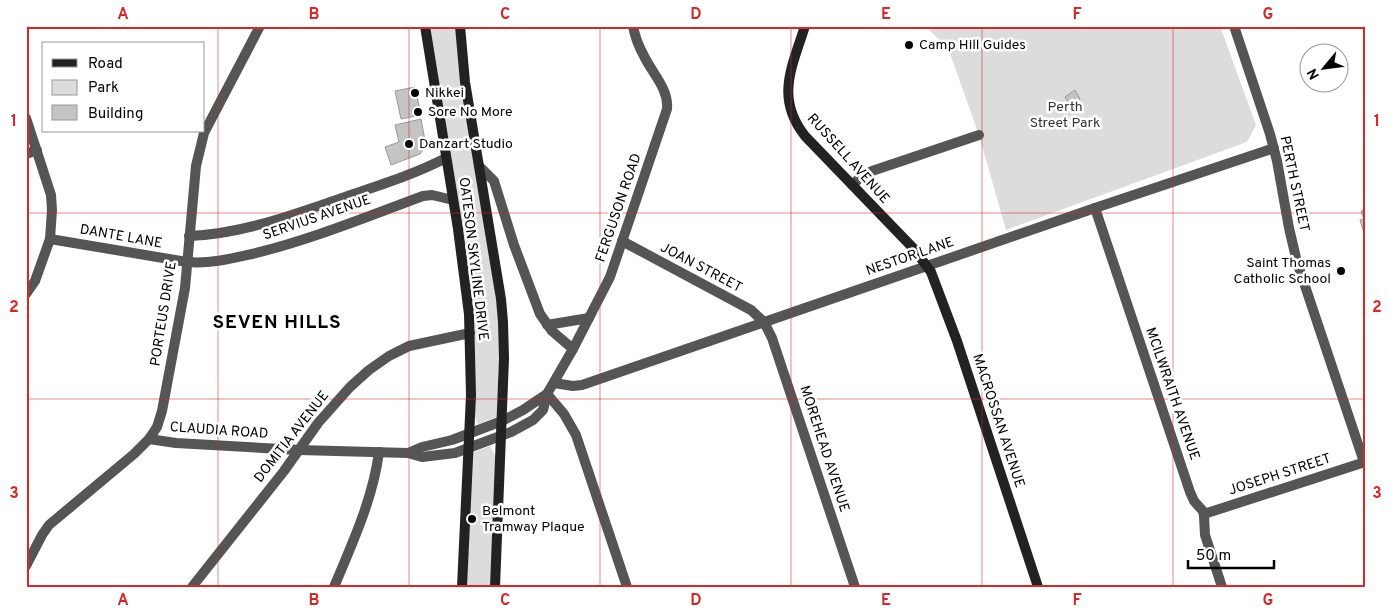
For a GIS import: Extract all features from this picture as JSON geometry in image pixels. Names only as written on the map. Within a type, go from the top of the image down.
[{"type":"main road","name":"OATESON SKYLINE DRIVE","points":[[424,26],[453,200],[470,333],[469,433],[462,587]]},
{"type":"main road","name":"OATESON SKYLINE DRIVE","points":[[460,26],[465,82],[504,322],[495,587]]},
{"type":"main road","name":"RUSSELL AVENUE","points":[[805,26],[790,73],[788,90],[789,105],[794,120],[814,146],[914,249],[927,266]]},
{"type":"main road","name":"MACROSSAN AVENUE","points":[[927,266],[935,278],[957,340],[1038,587]]},
{"type":"street","name":"PORTEUS DRIVE","points":[[205,131],[260,26]]},
{"type":"street","name":"FERGUSON ROAD","points":[[501,437],[518,429],[539,415],[543,410],[547,394],[610,277],[664,119],[667,104],[664,91],[639,46],[633,26]]},
{"type":"street","name":"PERTH STREET","points":[[1234,26],[1274,148],[1289,228],[1298,262],[1364,462]]},
{"type":"street","points":[[26,118],[51,195],[52,210],[50,239],[35,280],[26,294]]},
{"type":"street","name":"PORTEUS DRIVE","points":[[26,566],[49,525],[134,454],[149,439],[157,427],[162,411],[185,288],[196,166],[205,132]]},
{"type":"street","points":[[852,185],[862,176],[872,171],[979,135]]},
{"type":"street","name":"NESTOR LANE","points":[[554,383],[574,386],[582,385],[1274,148]]},
{"type":"street","points":[[26,154],[37,150]]},
{"type":"street","name":"SERVIUS AVENUE","points":[[189,236],[220,233],[274,221],[380,185],[426,168],[446,158]]},
{"type":"street","name":"OATESON SKYLINE DRIVE","points":[[479,166],[494,181],[536,305],[546,325],[573,348]]},
{"type":"street","name":"SERVIUS AVENUE","points":[[187,262],[220,261],[285,246],[428,195],[453,200]]},
{"type":"street","name":"MCILWRAITH AVENUE","points":[[1095,208],[1190,492],[1204,514],[1204,532],[1222,587]]},
{"type":"street","name":"DANTE LANE","points":[[50,239],[187,262]]},
{"type":"street","name":"JOAN STREET","points":[[622,241],[751,310],[764,322]]},
{"type":"street","points":[[546,325],[589,318]]},
{"type":"street","name":"MOREHEAD AVENUE","points":[[764,322],[772,338],[855,587]]},
{"type":"street","name":"DOMITIA AVENUE","points":[[192,587],[318,423],[350,387],[389,356],[409,346],[470,333]]},
{"type":"street","name":"FERGUSON ROAD","points":[[502,421],[547,394]]},
{"type":"street","points":[[547,394],[564,414],[576,435],[627,587]]},
{"type":"street","name":"CLAUDIA ROAD","points":[[408,453],[502,421]]},
{"type":"street","name":"CLAUDIA ROAD","points":[[149,439],[176,443],[299,450],[408,453],[422,457],[451,454],[501,437]]},
{"type":"street","points":[[334,587],[358,528],[376,472],[379,452]]},
{"type":"street","name":"JOSEPH STREET","points":[[1204,514],[1364,462]]},
{"type":"green space","points":[[428,26],[456,26],[500,327],[497,417],[478,424],[474,414],[473,351]]},
{"type":"green space","name":"Perth Street Park","points":[[925,26],[1220,26],[1256,125],[1247,142],[1006,230],[979,135],[948,48]]},
{"type":"green space","points":[[490,446],[496,457],[492,587],[467,587],[471,453]]},
{"type":"building","points":[[415,87],[421,115],[401,119],[395,91]]},
{"type":"building","points":[[1075,90],[1080,99],[1070,105],[1065,97]]},
{"type":"building","name":"Danzart Studio","points":[[421,119],[426,146],[420,154],[391,165],[385,147],[399,142],[395,125]]},
{"type":"building","points":[[1365,209],[1365,236],[1360,220],[1364,219],[1361,211]]},
{"type":"place","name":"Camp Hill Guides","points":[[909,45]]},
{"type":"place","name":"Nikkei","points":[[415,93]]},
{"type":"place","name":"Sore No More","points":[[418,112]]},
{"type":"place","name":"Danzart Studio","points":[[409,144]]},
{"type":"place","name":"Saint Thomas Catholic School","points":[[1341,271]]},
{"type":"place","name":"Belmont Tramway Plaque","points":[[472,519]]},
{"type":"district","name":"SEVEN HILLS","points":[[277,323]]}]
